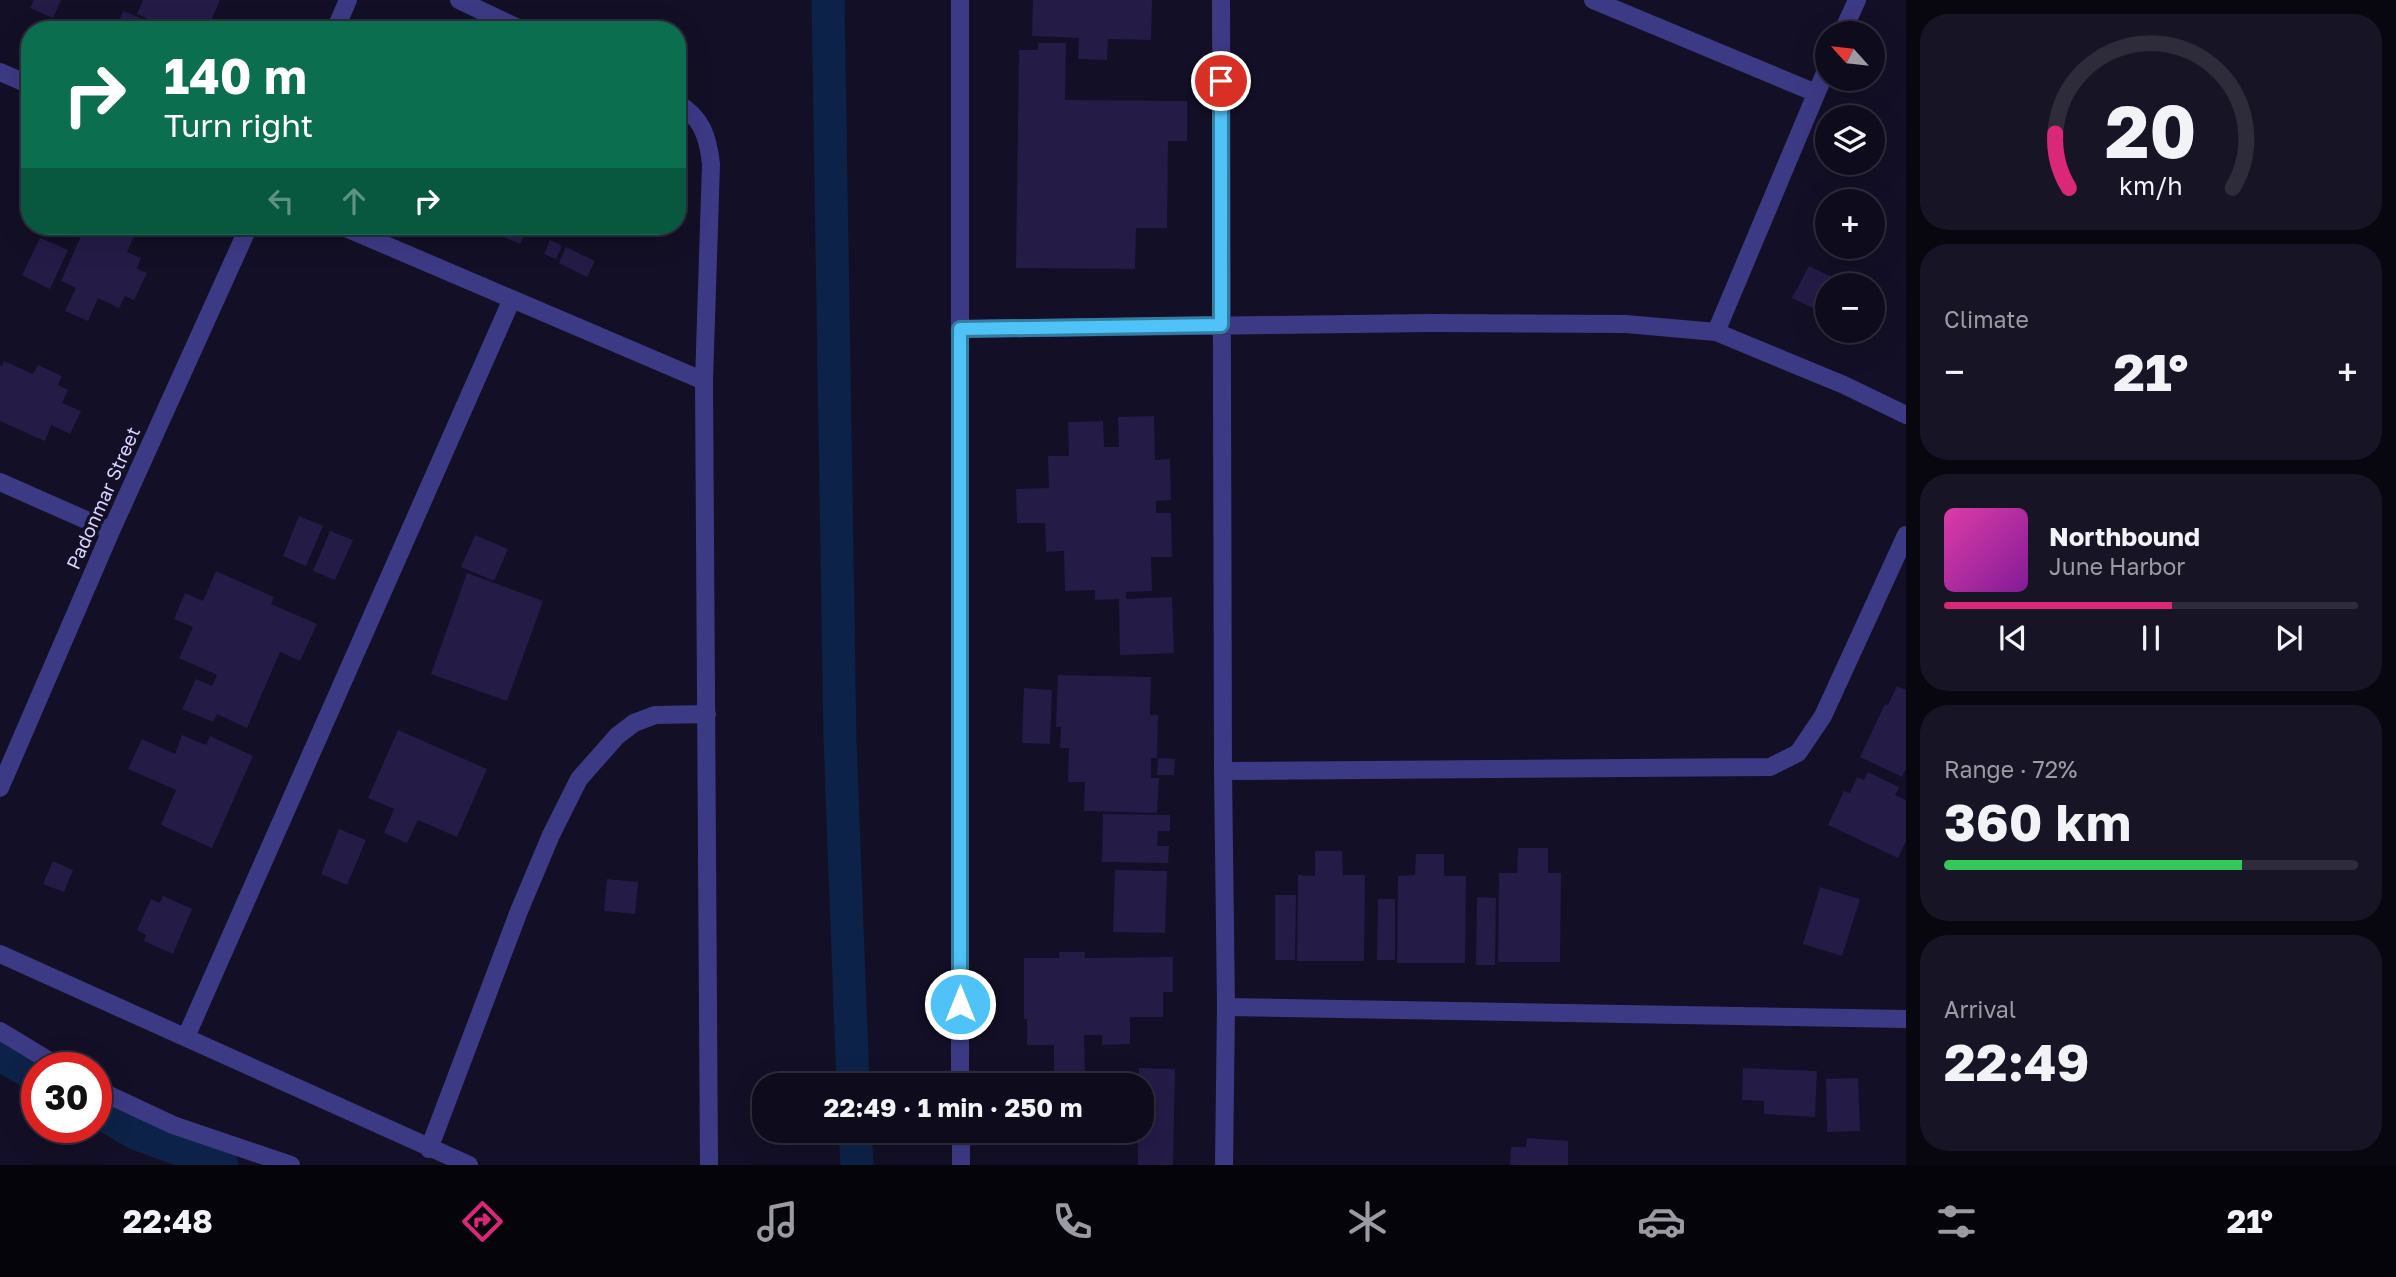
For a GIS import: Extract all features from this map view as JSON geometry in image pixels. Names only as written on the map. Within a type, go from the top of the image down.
[{"type":"street","points":[[339,21],[348,0]]},
{"type":"street","points":[[458,0],[503,21]]},
{"type":"street","points":[[960,0],[960,1073]]},
{"type":"street","points":[[1221,0],[1226,1007],[1224,1165]]},
{"type":"street","points":[[1593,0],[1816,93],[1716,332]]},
{"type":"street","points":[[1847,21],[1857,0]]},
{"type":"street","points":[[0,72],[21,81]]},
{"type":"street","points":[[686,110],[705,131],[711,164],[704,381],[709,1165]]},
{"type":"street","name":"Padonmar Street","points":[[0,788],[111,531],[245,235]]},
{"type":"street","points":[[362,235],[704,381]]},
{"type":"street","points":[[186,1037],[512,299]]},
{"type":"street","points":[[960,329],[1626,324],[1716,332],[1844,385],[1906,415]]},
{"type":"street","points":[[0,482],[111,531]]},
{"type":"street","points":[[1223,771],[1770,767],[1798,753],[1823,716],[1906,535]]},
{"type":"street","points":[[429,1149],[519,911],[551,835],[579,779],[617,736],[634,723],[655,715],[707,714]]},
{"type":"street","points":[[0,954],[468,1165]]},
{"type":"street","points":[[1226,1007],[1906,1019]]},
{"type":"street","points":[[0,1031],[35,1052]]},
{"type":"street","points":[[112,1096],[173,1125],[291,1165]]},
{"type":"street","points":[[961,1143],[961,1165]]},
{"type":"building","points":[[34,0],[61,0],[53,18],[30,8]]},
{"type":"building","points":[[143,0],[220,0],[211,21],[152,21],[137,14]]},
{"type":"building","points":[[1033,0],[1152,0],[1151,40],[1108,39],[1107,60],[1078,59],[1079,38],[1032,36]]},
{"type":"building","points":[[123,11],[148,21],[119,21]]},
{"type":"building","points":[[1038,43],[1066,43],[1065,100],[1187,101],[1187,141],[1168,141],[1167,228],[1136,228],[1135,269],[1016,268],[1019,50],[1038,50]]},
{"type":"building","points":[[81,235],[134,235],[127,252],[141,258],[137,269],[147,273],[134,300],[125,296],[119,308],[98,298],[88,321],[65,311],[76,288],[61,281]]},
{"type":"building","points":[[499,235],[524,235],[520,244]]},
{"type":"building","points":[[40,238],[68,250],[50,289],[22,275]]},
{"type":"building","points":[[550,240],[562,246],[556,259],[544,254]]},
{"type":"building","points":[[566,247],[595,261],[587,277],[559,263]]},
{"type":"building","points":[[1809,266],[1824,273],[1815,273],[1815,309],[1792,298]]},
{"type":"building","points":[[4,361],[33,374],[38,365],[62,376],[58,385],[68,390],[62,403],[81,411],[70,434],[51,425],[45,441],[0,421],[0,365],[2,366]]},
{"type":"building","points":[[1154,416],[1155,460],[1170,459],[1171,500],[1156,501],[1156,513],[1171,513],[1172,557],[1151,557],[1152,591],[1126,592],[1126,599],[1172,597],[1174,653],[1120,655],[1119,599],[1095,600],[1095,590],[1065,591],[1064,551],[1046,552],[1045,523],[1017,523],[1016,489],[1049,488],[1048,456],[1069,456],[1068,422],[1103,421],[1104,447],[1119,447],[1118,417]]},
{"type":"building","points":[[299,516],[323,526],[306,566],[283,556]]},
{"type":"building","points":[[330,531],[353,540],[335,580],[313,571]]},
{"type":"building","points":[[475,535],[508,549],[494,581],[461,567]]},
{"type":"building","points":[[216,571],[274,597],[271,604],[317,624],[300,661],[280,652],[247,728],[217,714],[213,722],[182,709],[196,679],[212,686],[217,675],[179,658],[193,627],[174,619],[185,593],[203,601]]},
{"type":"building","points":[[467,573],[543,601],[507,701],[431,674]]},
{"type":"building","points":[[1058,675],[1151,677],[1150,715],[1158,715],[1157,758],[1151,758],[1151,778],[1159,778],[1157,813],[1084,811],[1085,782],[1068,782],[1069,748],[1060,748],[1061,727],[1056,727]]},
{"type":"building","points":[[1897,686],[1906,690],[1906,769],[1902,777],[1860,757],[1885,704],[1888,705]]},
{"type":"building","points":[[1024,688],[1052,690],[1050,744],[1022,743]]},
{"type":"building","points":[[398,730],[487,769],[457,837],[418,820],[407,843],[384,833],[394,809],[368,798]]},
{"type":"building","points":[[182,735],[206,745],[210,736],[253,756],[212,848],[161,825],[176,790],[128,769],[142,739],[175,754]]},
{"type":"building","points":[[1158,758],[1175,759],[1174,775],[1157,775]]},
{"type":"building","points":[[1868,772],[1899,787],[1895,795],[1906,800],[1906,841],[1898,858],[1828,825],[1844,791],[1850,793],[1857,777],[1864,780]]},
{"type":"building","points":[[1103,814],[1170,815],[1170,831],[1158,831],[1157,846],[1169,846],[1168,863],[1102,862]]},
{"type":"building","points":[[339,829],[366,840],[347,885],[321,874]]},
{"type":"building","points":[[1518,848],[1548,848],[1548,873],[1561,873],[1560,962],[1498,962],[1499,873],[1517,873]]},
{"type":"building","points":[[1315,851],[1342,851],[1343,875],[1365,875],[1364,961],[1297,961],[1298,875],[1315,876]]},
{"type":"building","points":[[1416,854],[1444,854],[1444,876],[1466,876],[1465,963],[1397,963],[1398,876],[1415,875]]},
{"type":"building","points":[[53,861],[73,870],[64,892],[43,884]]},
{"type":"building","points":[[1115,870],[1167,871],[1165,933],[1113,932]]},
{"type":"building","points":[[607,879],[638,882],[635,914],[604,911]]},
{"type":"building","points":[[1820,887],[1860,899],[1842,956],[1803,944]]},
{"type":"building","points":[[1275,895],[1296,895],[1295,960],[1275,960]]},
{"type":"building","points":[[163,896],[192,909],[173,954],[144,941],[146,935],[137,930],[151,899],[160,903]]},
{"type":"building","points":[[1477,897],[1496,898],[1495,965],[1476,965]]},
{"type":"building","points":[[1378,899],[1395,899],[1395,960],[1377,960]]},
{"type":"building","points":[[1059,952],[1085,952],[1085,958],[1173,957],[1173,992],[1163,992],[1163,1017],[1130,1017],[1130,1044],[1102,1045],[1102,1035],[1084,1035],[1085,1073],[1054,1073],[1054,1045],[1027,1045],[1027,1019],[1024,1019],[1024,958],[1059,958]]},
{"type":"building","points":[[1139,1068],[1175,1069],[1173,1165],[1138,1165],[1138,1143],[1154,1143],[1154,1073],[1139,1073]]},
{"type":"building","points":[[1743,1068],[1817,1071],[1815,1117],[1764,1114],[1764,1101],[1742,1100]]},
{"type":"building","points":[[1858,1078],[1860,1131],[1827,1132],[1826,1079]]},
{"type":"building","points":[[1527,1138],[1568,1141],[1568,1165],[1510,1165],[1511,1147],[1526,1147]]},
{"type":"waterway","points":[[828,0],[840,740],[853,1073]]},
{"type":"waterway","points":[[0,1055],[21,1067]]},
{"type":"waterway","points":[[112,1119],[137,1134],[222,1165]]},
{"type":"waterway","points":[[856,1143],[857,1165]]},
{"type":"route","points":[[960,1004],[960,329],[1221,325],[1221,81]]}]
